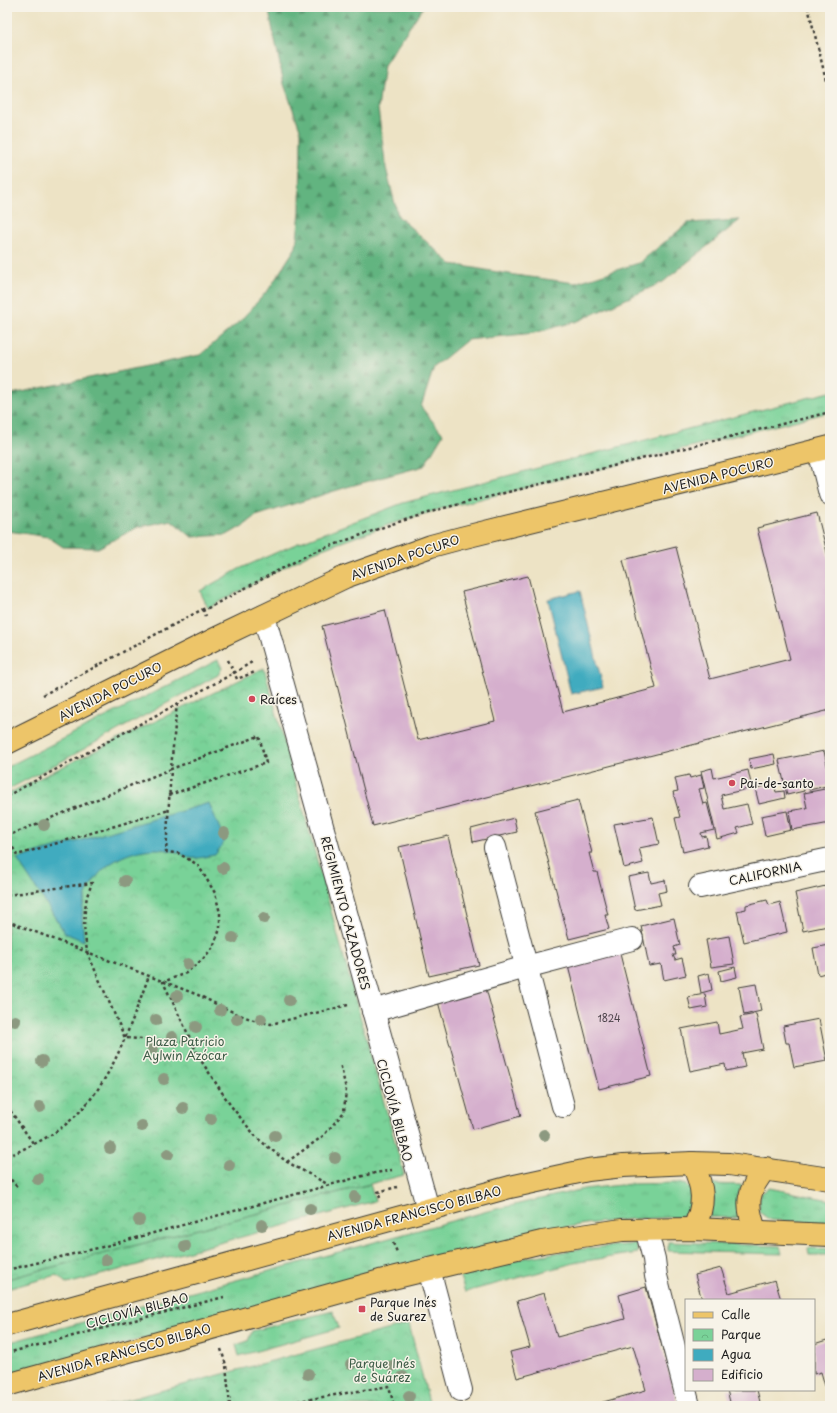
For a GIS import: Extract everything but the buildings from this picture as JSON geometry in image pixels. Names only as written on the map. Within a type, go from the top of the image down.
[{"type":"main road","name":"AVENIDA POCURO","points":[[7,743],[217,638],[345,577],[431,546],[824,448]]},
{"type":"main road","name":"AVENIDA FRANCISCO BILBAO","points":[[7,1325],[386,1220],[510,1187],[588,1170],[623,1166],[692,1163],[729,1164],[766,1168],[830,1179]]},
{"type":"main road","points":[[692,1163],[703,1196],[702,1208],[693,1230]]},
{"type":"main road","points":[[756,1232],[750,1218],[749,1201],[752,1187],[766,1168]]},
{"type":"main road","name":"AVENIDA FRANCISCO BILBAO","points":[[7,1385],[372,1283],[542,1242],[622,1230],[693,1230],[830,1235]]},
{"type":"street","points":[[824,448],[830,494]]},
{"type":"street","name":"REGIMIENTO CAZADORES","points":[[264,616],[428,1209]]},
{"type":"street","points":[[495,847],[562,1106]]},
{"type":"street","name":"CALIFORNIA","points":[[700,887],[830,859]]},
{"type":"street","points":[[371,1005],[632,939]]},
{"type":"street","points":[[809,1175],[830,1170]]},
{"type":"street","points":[[646,1230],[685,1390]]},
{"type":"street","points":[[429,1269],[461,1390]]},
{"type":"street","points":[[685,1391],[689,1406]]},
{"type":"path","points":[[808,7],[830,96]]},
{"type":"path","points":[[203,609],[237,679],[257,671]]},
{"type":"path","points":[[7,796],[234,673],[273,648]]},
{"type":"path","points":[[163,982],[186,973],[203,959],[213,947],[220,929],[220,913],[216,893],[198,865],[178,854],[166,852],[169,795],[177,703]]},
{"type":"path","points":[[169,795],[266,763],[259,736],[171,769],[7,837],[17,855],[169,810]]},
{"type":"path","points":[[7,895],[92,883],[87,896],[85,908],[84,926],[87,952],[125,1038]]},
{"type":"path","points":[[7,921],[198,995],[263,1023],[271,1024],[371,1005]]},
{"type":"path","points":[[7,1157],[60,1128],[77,1114],[88,1102],[109,1070],[125,1038],[149,976]]},
{"type":"path","points":[[163,982],[200,1059],[231,1106],[257,1138],[287,1162],[329,1185]]},
{"type":"path","points":[[125,1038],[193,1042]]},
{"type":"path","points":[[287,1162],[323,1136],[344,1112],[346,1090],[340,1063]]},
{"type":"path","points":[[7,1106],[33,1143]]},
{"type":"path","points":[[7,1270],[102,1247],[370,1174],[405,1167],[416,1168]]},
{"type":"path","points":[[7,1175],[18,1188]]},
{"type":"path","points":[[390,1254],[396,1252],[378,1192],[399,1186]]},
{"type":"path","name":"CICLOVÍA BILBAO","points":[[7,1353],[230,1296]]},
{"type":"path","points":[[215,1326],[226,1365],[230,1406]]},
{"type":"path","points":[[268,1406],[389,1386],[394,1406]]},
{"type":"green space","points":[[268,7],[423,7],[384,65],[378,109],[386,168],[398,216],[451,264],[575,283],[639,263],[688,223],[740,220],[663,282],[578,321],[534,333],[467,340],[434,367],[421,407],[443,434],[424,466],[347,487],[256,516],[246,524],[227,535],[192,537],[171,520],[138,527],[98,548],[63,547],[48,537],[8,531],[7,533],[7,395],[200,355],[240,321],[269,289],[296,247],[300,212],[301,132],[284,84]]},
{"type":"green space","points":[[830,392],[830,412],[444,508],[391,524],[311,553],[208,608],[200,591],[239,569],[298,543],[403,503]]},
{"type":"green space","points":[[218,660],[222,668],[218,675],[7,790],[7,767]]},
{"type":"green space","name":"Plaza Patricio Aylwin Azócar","points":[[264,668],[404,1175],[7,1279],[7,794]]},
{"type":"green space","points":[[678,1183],[686,1185],[693,1191],[689,1211],[680,1217],[632,1219],[585,1224],[550,1230],[7,1375],[7,1343],[488,1211],[584,1189],[630,1184]]},
{"type":"green space","points":[[370,1184],[375,1201],[67,1284],[57,1275],[7,1289],[7,1279]]},
{"type":"green space","points":[[711,1184],[742,1185],[736,1202],[740,1218],[709,1217],[714,1201]]},
{"type":"green space","points":[[769,1188],[830,1200],[830,1223],[770,1220],[759,1212],[760,1194]]},
{"type":"green space","points":[[668,1242],[780,1246],[782,1254],[668,1251]]},
{"type":"green space","points":[[636,1244],[638,1253],[578,1262],[465,1292],[459,1274],[524,1258],[579,1249]]},
{"type":"green space","points":[[808,1248],[830,1249],[830,1255],[809,1255]]},
{"type":"green space","points":[[333,1311],[339,1328],[239,1356],[236,1345],[248,1341],[252,1331]]},
{"type":"green space","name":"Parque Inés de Suárez","points":[[409,1324],[430,1406],[104,1406]]},
{"type":"water","points":[[580,591],[603,687],[571,694],[548,599]]},
{"type":"water","points":[[209,803],[225,841],[215,855],[191,858],[175,851],[156,849],[133,853],[113,862],[96,877],[83,903],[82,914],[84,941],[65,933],[17,859]]},
{"type":"place","name":"Raíces","points":[[252,699]]},
{"type":"place","name":"Pai-de-santo","points":[[732,783]]},
{"type":"place","name":"Parque Inés de Suarez","points":[[362,1309]]}]
